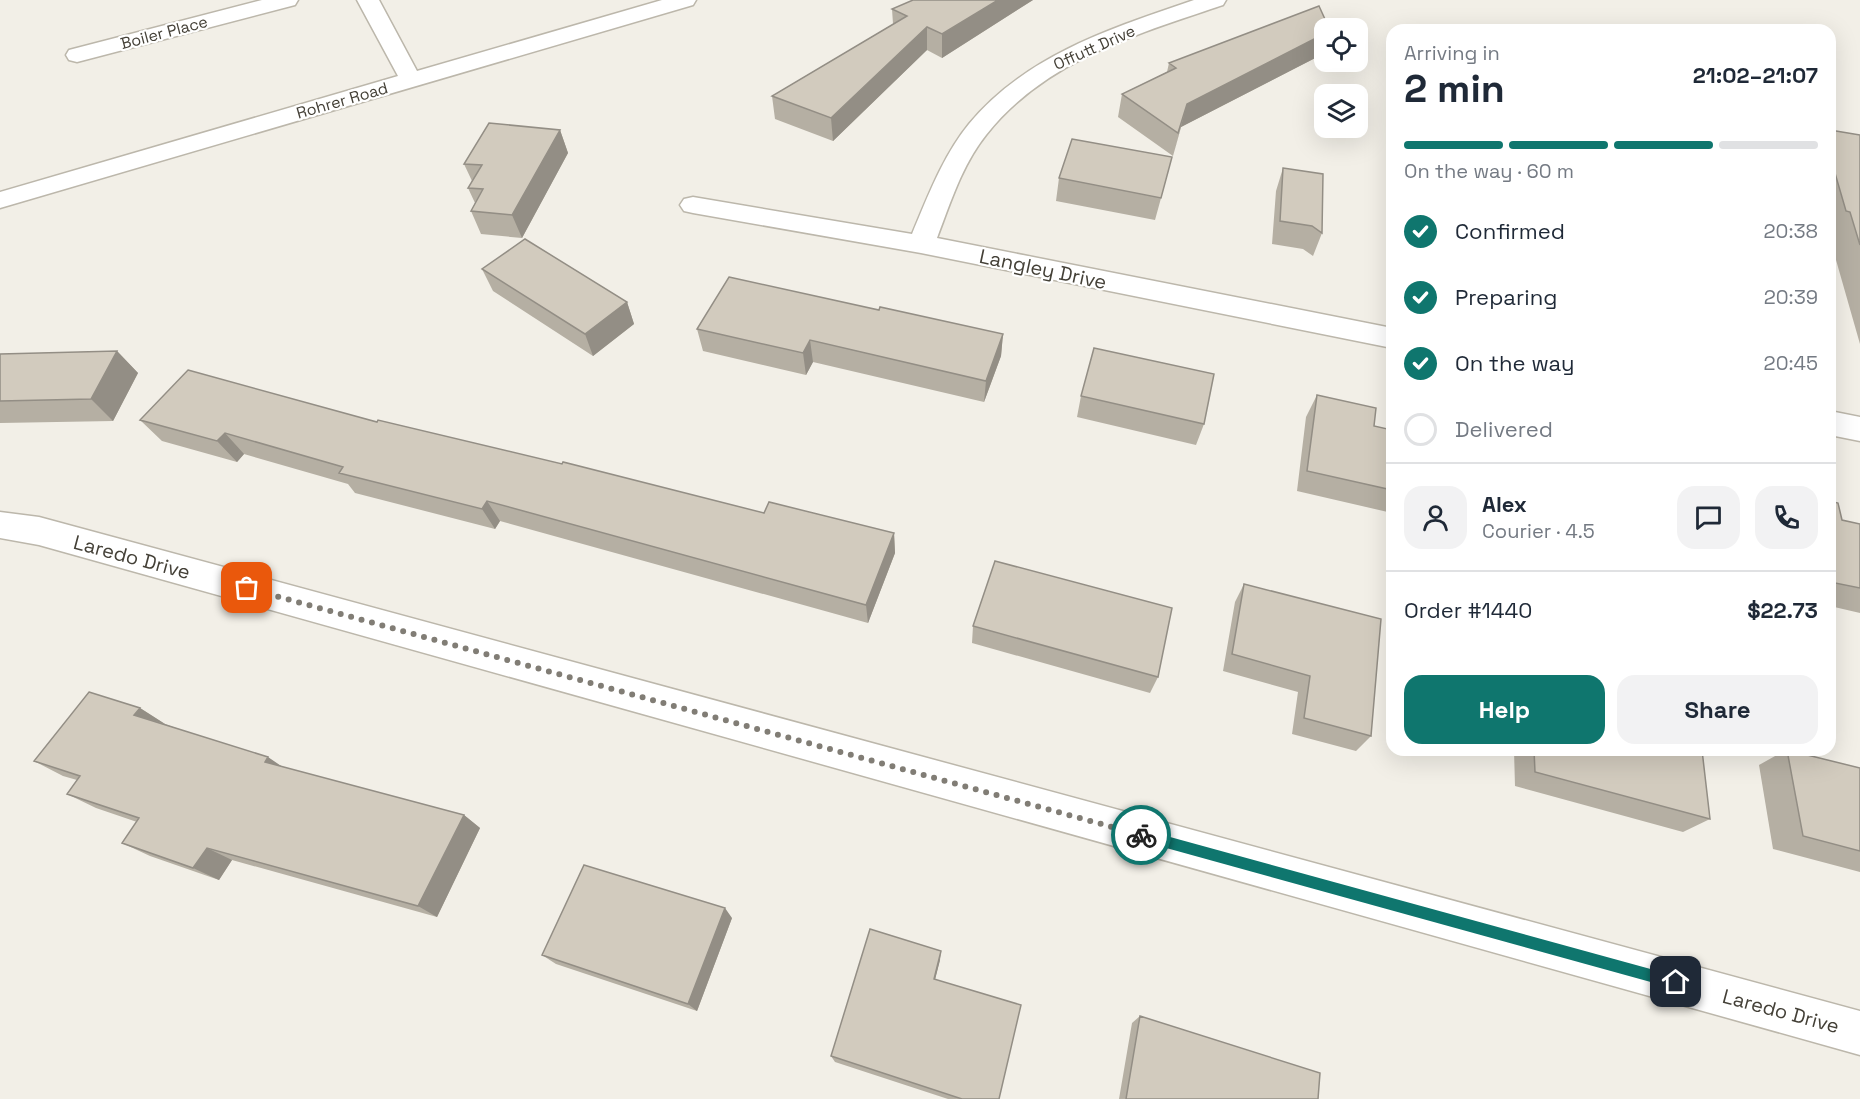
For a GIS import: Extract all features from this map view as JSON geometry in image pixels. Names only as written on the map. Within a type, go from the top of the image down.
[{"type":"street","name":"Boiler Place","points":[[76,55],[287,0]]},
{"type":"street","points":[[368,0],[411,80]]},
{"type":"street","name":"Rohrer Road","points":[[0,200],[685,0]]},
{"type":"street","name":"Offutt Drive","points":[[921,244],[957,162],[977,130],[1003,101],[1035,76],[1068,56],[1108,38],[1215,0]]},
{"type":"street","name":"Langley Drive","points":[[693,205],[921,244],[1386,337]]},
{"type":"street","points":[[1836,424],[1860,429]]},
{"type":"street","name":"Laredo Drive","points":[[0,525],[62,537],[1860,1033]]},
{"type":"building","points":[[913,0],[998,0],[942,34],[927,27],[831,118],[772,96],[907,16],[892,9]]},
{"type":"building","points":[[1319,6],[1324,18],[1314,18],[1314,39],[1187,104],[1178,133],[1122,94],[1176,68],[1169,63]]},
{"type":"building","points":[[489,123],[560,130],[512,215],[471,211],[483,189],[468,188],[482,165],[464,164]]},
{"type":"building","points":[[1836,131],[1860,135],[1860,245],[1850,212],[1846,211],[1836,177]]},
{"type":"building","points":[[1072,139],[1172,157],[1161,198],[1059,178]]},
{"type":"building","points":[[1283,168],[1323,174],[1322,233],[1312,226],[1280,221]]},
{"type":"building","points":[[525,239],[627,302],[585,334],[482,269]]},
{"type":"building","points":[[729,277],[1003,334],[986,381],[810,340],[803,353],[697,329]]},
{"type":"building","points":[[1094,348],[1214,374],[1204,424],[1081,396]]},
{"type":"building","points":[[117,351],[91,399],[0,401],[0,354]]},
{"type":"building","points":[[188,370],[377,422],[378,420],[562,464],[563,462],[764,513],[769,502],[894,533],[866,605],[487,501],[482,509],[339,473],[343,467],[225,433],[217,441],[140,420]]},
{"type":"building","points":[[1317,395],[1376,408],[1374,426],[1386,429],[1386,489],[1307,471]]},
{"type":"building","points":[[1836,502],[1842,520],[1860,524],[1860,588],[1836,583]]},
{"type":"building","points":[[995,561],[1172,608],[1158,677],[973,626]]},
{"type":"building","points":[[1244,584],[1381,619],[1371,736],[1304,718],[1310,676],[1232,654]]},
{"type":"building","points":[[89,692],[140,708],[134,715],[268,757],[265,762],[464,815],[418,906],[207,848],[193,868],[122,843],[139,818],[67,794],[80,776],[34,761]]},
{"type":"building","points":[[1534,756],[1703,756],[1710,819],[1535,772]]},
{"type":"building","points":[[1788,756],[1811,756],[1860,768],[1860,851],[1803,836]]},
{"type":"building","points":[[584,865],[725,908],[688,1004],[542,955]]},
{"type":"building","points":[[870,929],[941,951],[934,979],[1021,1005],[999,1099],[962,1099],[831,1056]]},
{"type":"building","points":[[1140,1016],[1320,1073],[1318,1099],[1126,1099]]},
{"type":"way so far","points":[[247,588],[1141,835]]},
{"type":"route","points":[[1141,835],[1676,982]]}]
